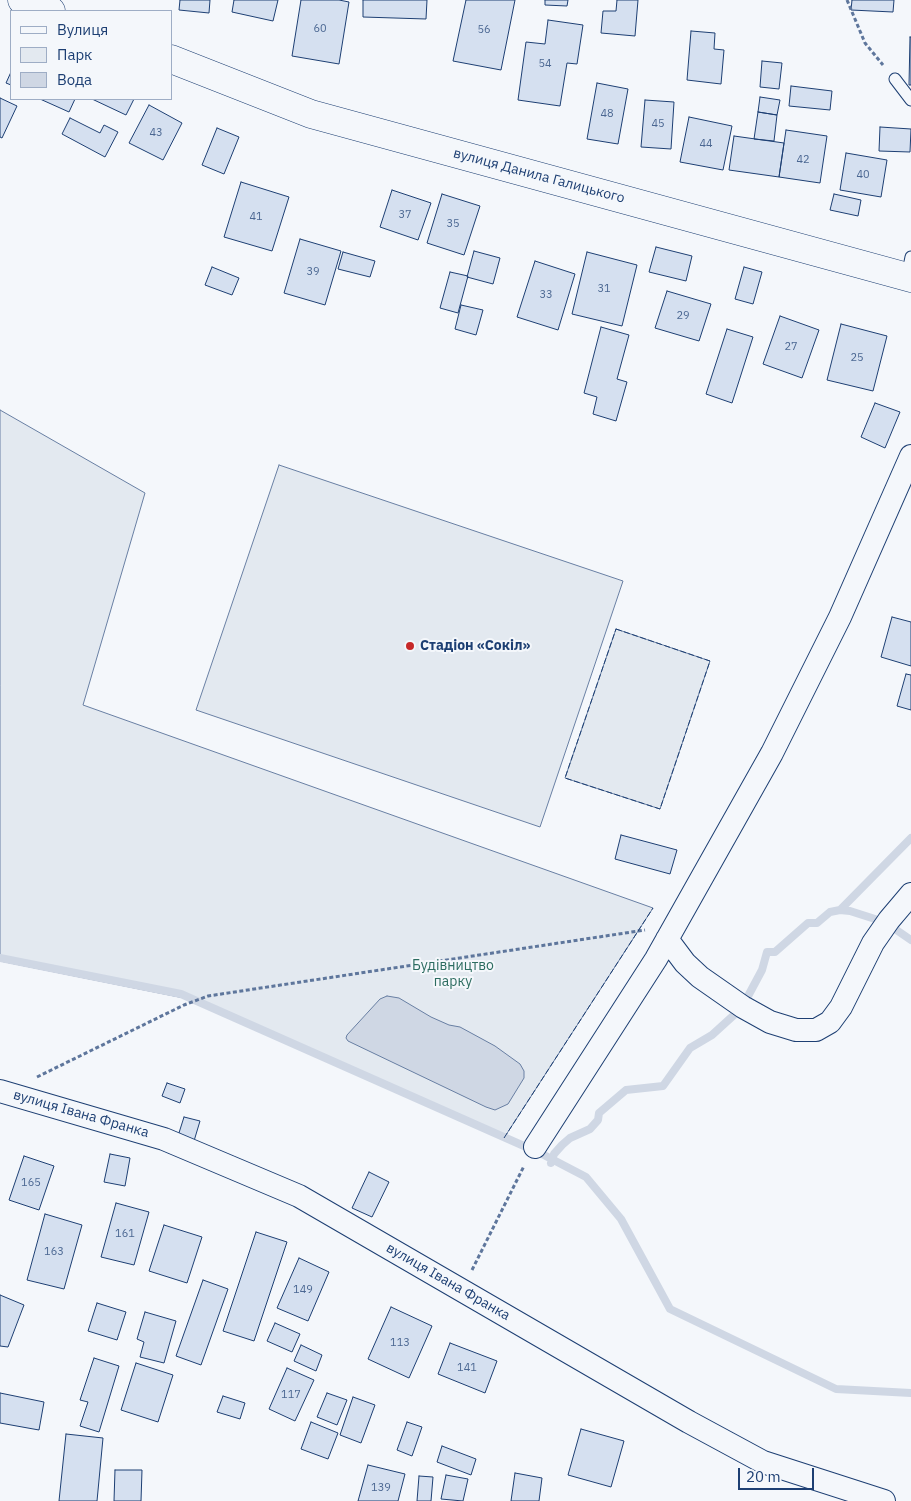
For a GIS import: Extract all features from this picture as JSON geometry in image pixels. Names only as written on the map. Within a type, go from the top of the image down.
[{"type":"street","points":[[22,0],[48,10]]},
{"type":"street","name":"вулиця Данила Галицького","points":[[172,59],[311,114],[910,270]]},
{"type":"street","points":[[535,1147],[671,932],[772,753],[840,617],[911,456]]},
{"type":"street","points":[[671,932],[685,963],[700,977],[743,1007],[770,1022],[796,1030],[816,1030],[830,1022],[842,1007],[873,943],[911,894]]},
{"type":"street","name":"вулиця Івана Франка","points":[[3,1092],[164,1139],[299,1196],[689,1422],[763,1462],[884,1501]]},
{"type":"lane","points":[[895,79],[911,100]]},
{"type":"path","points":[[847,0],[866,43],[895,79]]},
{"type":"path","points":[[3,1092],[184,1005],[208,996],[671,932]]},
{"type":"path","points":[[462,1291],[520,1172]]},
{"type":"green space","name":"Будівництво парку","points":[[0,410],[145,493],[83,705],[653,908],[504,1138],[184,998],[0,961]]},
{"type":"green space","name":"Стадіон «Сокіл»","points":[[279,465],[623,581],[540,827],[196,710]]},
{"type":"green space","points":[[616,629],[710,661],[660,809],[565,778]]},
{"type":"water","points":[[387,996],[399,998],[431,1017],[449,1025],[460,1027],[495,1046],[520,1064],[524,1071],[524,1078],[508,1104],[495,1110],[486,1107],[348,1041],[347,1035],[380,999]]},
{"type":"building","points":[[180,0],[210,0],[209,13],[179,10]]},
{"type":"building","points":[[234,0],[278,0],[273,21],[232,12]]},
{"type":"building","points":[[301,0],[339,0],[349,2],[339,64],[292,56]]},
{"type":"building","points":[[363,0],[427,0],[426,19],[363,17]]},
{"type":"building","points":[[466,0],[515,0],[501,70],[453,61]]},
{"type":"building","points":[[545,0],[568,0],[567,6],[545,5]]},
{"type":"building","points":[[617,0],[638,0],[635,36],[601,33],[603,11],[616,11]]},
{"type":"building","points":[[852,0],[894,0],[893,12],[851,10]]},
{"type":"building","points":[[548,20],[583,25],[577,64],[567,63],[560,106],[518,100],[526,42],[545,44]]},
{"type":"building","points":[[691,31],[715,33],[714,49],[724,50],[721,84],[687,80]]},
{"type":"building","points":[[910,37],[911,85],[909,85]]},
{"type":"building","points":[[762,61],[782,63],[779,89],[760,87]]},
{"type":"building","points":[[10,74],[10,85],[6,83]]},
{"type":"building","points":[[597,83],[628,89],[618,144],[587,139]]},
{"type":"building","points":[[791,86],[832,91],[830,110],[789,106]]},
{"type":"building","points":[[760,97],[780,100],[777,115],[758,112]]},
{"type":"building","points":[[0,98],[17,106],[2,138],[0,137]]},
{"type":"building","points":[[42,100],[75,100],[69,112]]},
{"type":"building","points":[[94,100],[134,100],[126,115]]},
{"type":"building","points":[[645,100],[674,102],[671,149],[641,147]]},
{"type":"building","points":[[149,105],[182,123],[163,160],[129,143]]},
{"type":"building","points":[[758,112],[777,115],[774,141],[754,139]]},
{"type":"building","points":[[689,117],[732,126],[723,170],[680,162]]},
{"type":"building","points":[[70,118],[100,133],[104,125],[118,132],[105,157],[62,134]]},
{"type":"building","points":[[880,127],[911,129],[910,152],[879,151]]},
{"type":"building","points":[[217,128],[239,137],[224,174],[202,165]]},
{"type":"building","points":[[786,130],[827,136],[820,183],[779,177]]},
{"type":"building","points":[[734,136],[784,143],[779,177],[729,170]]},
{"type":"building","points":[[846,153],[887,160],[881,197],[840,190]]},
{"type":"building","points":[[241,182],[289,197],[272,251],[224,237]]},
{"type":"building","points":[[392,190],[431,203],[418,240],[380,227]]},
{"type":"building","points":[[442,194],[480,206],[464,255],[427,243]]},
{"type":"building","points":[[834,194],[861,200],[858,216],[830,210]]},
{"type":"building","points":[[300,239],[341,251],[325,305],[284,293]]},
{"type":"building","points":[[656,247],[692,256],[686,281],[649,272]]},
{"type":"building","points":[[474,251],[500,258],[493,284],[467,277]]},
{"type":"building","points":[[343,252],[375,261],[370,277],[338,269]]},
{"type":"building","points":[[587,252],[637,265],[622,326],[572,314]]},
{"type":"building","points":[[535,261],[575,274],[558,330],[517,317]]},
{"type":"building","points":[[212,267],[239,278],[232,295],[205,285]]},
{"type":"building","points":[[744,267],[762,272],[753,304],[735,299]]},
{"type":"building","points":[[450,272],[468,276],[458,313],[440,308]]},
{"type":"building","points":[[667,291],[711,304],[699,341],[655,328]]},
{"type":"building","points":[[461,305],[483,310],[476,335],[455,329]]},
{"type":"building","points":[[780,316],[819,330],[802,378],[763,364]]},
{"type":"building","points":[[841,324],[887,336],[873,391],[827,380]]},
{"type":"building","points":[[601,327],[629,335],[617,379],[627,382],[616,421],[593,414],[597,397],[584,393]]},
{"type":"building","points":[[727,329],[753,337],[732,403],[706,394]]},
{"type":"building","points":[[875,403],[900,412],[885,448],[861,437]]},
{"type":"building","points":[[892,617],[911,622],[911,666],[881,657]]},
{"type":"building","points":[[906,674],[911,675],[911,710],[897,706]]},
{"type":"building","points":[[621,835],[677,850],[670,874],[615,859]]},
{"type":"building","points":[[167,1083],[185,1089],[180,1103],[162,1096]]},
{"type":"building","points":[[184,1117],[200,1121],[194,1141],[178,1136]]},
{"type":"building","points":[[110,1154],[130,1158],[125,1186],[104,1182]]},
{"type":"building","points":[[24,1156],[54,1166],[39,1210],[9,1200]]},
{"type":"building","points":[[369,1172],[389,1182],[372,1217],[352,1208]]},
{"type":"building","points":[[116,1203],[149,1212],[134,1265],[101,1257]]},
{"type":"building","points":[[45,1214],[82,1225],[64,1289],[27,1280]]},
{"type":"building","points":[[164,1225],[202,1237],[187,1283],[149,1271]]},
{"type":"building","points":[[256,1232],[287,1242],[254,1341],[223,1331]]},
{"type":"building","points":[[299,1258],[329,1272],[308,1321],[277,1308]]},
{"type":"building","points":[[203,1280],[228,1289],[201,1365],[176,1356]]},
{"type":"building","points":[[0,1295],[24,1305],[8,1347],[0,1346]]},
{"type":"building","points":[[97,1303],[126,1312],[117,1340],[88,1331]]},
{"type":"building","points":[[391,1307],[432,1326],[409,1378],[368,1359]]},
{"type":"building","points":[[145,1312],[176,1321],[164,1363],[140,1357],[144,1342],[137,1339]]},
{"type":"building","points":[[275,1323],[300,1334],[292,1352],[267,1341]]},
{"type":"building","points":[[450,1343],[497,1361],[485,1393],[438,1374]]},
{"type":"building","points":[[301,1345],[322,1355],[316,1371],[294,1361]]},
{"type":"building","points":[[94,1358],[119,1366],[99,1432],[80,1426],[88,1402],[80,1400]]},
{"type":"building","points":[[136,1363],[173,1375],[158,1422],[121,1410]]},
{"type":"building","points":[[287,1368],[314,1380],[295,1421],[269,1409]]},
{"type":"building","points":[[0,1393],[44,1402],[39,1430],[0,1423]]},
{"type":"building","points":[[327,1393],[347,1400],[337,1425],[317,1417]]},
{"type":"building","points":[[223,1396],[245,1403],[240,1419],[217,1412]]},
{"type":"building","points":[[353,1397],[375,1405],[361,1443],[340,1435]]},
{"type":"building","points":[[311,1422],[338,1433],[328,1459],[301,1449]]},
{"type":"building","points":[[407,1422],[422,1427],[412,1456],[397,1450]]},
{"type":"building","points":[[581,1429],[624,1441],[611,1487],[568,1475]]},
{"type":"building","points":[[66,1434],[103,1438],[97,1501],[59,1501]]},
{"type":"building","points":[[442,1446],[476,1459],[471,1475],[437,1462]]},
{"type":"building","points":[[368,1465],[405,1474],[398,1501],[358,1501]]},
{"type":"building","points":[[115,1470],[142,1470],[141,1501],[114,1501]]},
{"type":"building","points":[[515,1473],[542,1478],[539,1501],[511,1501]]},
{"type":"building","points":[[446,1475],[468,1479],[463,1501],[441,1499]]},
{"type":"building","points":[[419,1476],[433,1477],[431,1501],[417,1501]]},
{"type":"waterway","points":[[840,910],[911,838]]},
{"type":"waterway","points":[[747,998],[762,970],[767,952],[775,952],[808,923],[817,923],[830,912],[840,910],[850,911],[875,919]]},
{"type":"waterway","points":[[895,929],[911,940]]},
{"type":"waterway","points":[[0,958],[181,994],[542,1154],[586,1177],[621,1219],[670,1309],[836,1389],[911,1393]]},
{"type":"waterway","points":[[551,1163],[554,1154],[562,1145],[570,1138],[590,1129],[598,1120],[599,1113],[626,1090],[663,1086],[690,1048],[712,1035],[734,1015]]},
{"type":"fence","points":[[616,629],[710,661],[660,809],[565,778],[616,629]]},
{"type":"fence","points":[[504,1138],[653,908]]},
{"type":"place","name":"Стадіон «Сокіл»","points":[[410,646]]}]
